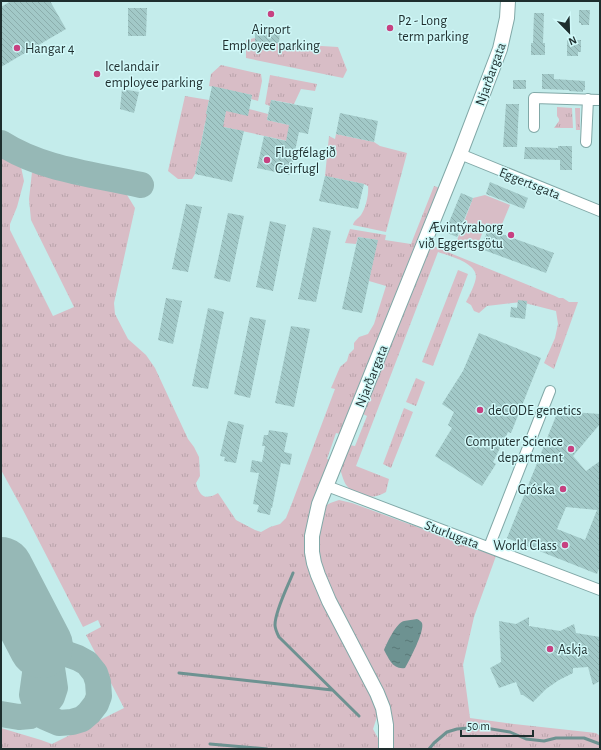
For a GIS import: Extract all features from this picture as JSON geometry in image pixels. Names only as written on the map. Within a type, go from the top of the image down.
[{"type":"main road","name":"Njarðargata","points":[[386,749],[386,725],[383,708],[378,693],[329,601],[318,575],[312,552],[312,536],[319,504],[460,154],[500,49],[507,18],[508,1]]},
{"type":"street","points":[[534,128],[534,98],[600,100]]},
{"type":"street","points":[[586,142],[588,99]]},
{"type":"street","name":"Eggertsgata","points":[[460,154],[600,211]]},
{"type":"street","points":[[489,548],[550,391]]},
{"type":"street","name":"Sturlugata","points":[[327,486],[600,590]]},
{"type":"green space","points":[[255,38],[255,42],[338,47],[347,70],[343,78],[246,58],[246,40]]},
{"type":"green space","points":[[221,65],[261,74],[262,81],[258,101],[251,99],[252,95],[209,86],[211,74]]},
{"type":"green space","points":[[270,75],[317,84],[315,91],[301,89],[294,104],[272,100],[270,106],[265,104]]},
{"type":"green space","points":[[185,96],[209,100],[206,114],[224,118],[226,111],[249,109],[268,114],[267,120],[289,125],[297,143],[205,123],[195,174],[192,179],[178,179],[168,171]]},
{"type":"green space","points":[[557,107],[572,108],[573,128],[554,128],[559,121],[557,116]]},
{"type":"green space","points":[[575,108],[580,108],[580,130],[576,130]]},
{"type":"green space","points":[[336,134],[374,142],[380,146],[407,153],[386,232],[353,225],[364,209],[368,197],[368,186],[325,176],[329,136],[335,139]]},
{"type":"green space","points":[[1,155],[21,167],[24,181],[17,207],[10,224],[10,230],[53,316],[74,307],[31,220],[29,199],[32,172],[124,190],[135,208],[114,303],[115,314],[128,339],[146,355],[155,368],[188,439],[199,457],[200,476],[196,483],[199,492],[207,497],[218,493],[236,520],[261,532],[280,524],[286,518],[335,389],[331,388],[340,367],[347,361],[349,354],[354,349],[354,343],[359,337],[368,334],[374,324],[386,286],[369,281],[377,240],[358,237],[356,244],[345,243],[350,229],[386,235],[385,240],[411,244],[434,186],[440,188],[352,406],[340,434],[336,433],[327,459],[330,460],[313,504],[307,531],[372,694],[378,714],[373,729],[379,740],[378,749],[1,749],[1,728],[52,744],[124,708],[86,635],[101,627],[98,620],[83,627],[1,470]]},
{"type":"green space","points":[[485,195],[510,205],[500,229],[486,223],[476,250],[456,243],[473,198]]},
{"type":"green space","points":[[428,244],[559,298],[563,298],[569,302],[578,302],[554,369],[544,363],[555,338],[558,324],[556,311],[521,302],[487,306],[479,313],[474,311],[471,305],[466,302],[475,282],[475,271],[461,260],[438,252],[356,466],[389,479],[386,492],[381,495],[371,497],[360,495],[355,493],[346,485],[341,472],[342,467],[349,445],[355,446],[367,416],[361,413]]},
{"type":"green space","points":[[458,270],[468,274],[433,366],[422,362]]},
{"type":"green space","points":[[416,378],[425,382],[416,406],[406,402]]},
{"type":"green space","points":[[404,408],[413,412],[391,468],[383,464]]},
{"type":"green space","points":[[339,500],[352,503],[496,556],[474,617],[463,665],[470,718],[596,733],[600,736],[600,749],[392,749],[393,736],[390,710],[326,583],[322,568],[319,538],[320,521],[327,505]]},
{"type":"water","points":[[417,619],[421,621],[422,627],[413,653],[405,668],[394,666],[384,650],[398,625],[404,621]]},
{"type":"building","name":"Hangar 4","points":[[11,1],[50,1],[66,29],[1,67],[1,7]]},
{"type":"building","points":[[128,8],[147,8],[146,36],[128,36]]},
{"type":"building","points":[[579,10],[590,10],[589,25],[581,25],[581,23],[579,23]]},
{"type":"building","points":[[534,13],[544,13],[543,43],[545,43],[545,55],[531,55]]},
{"type":"building","points":[[255,30],[280,31],[279,43],[255,42]]},
{"type":"building","points":[[567,40],[581,40],[581,52],[578,52],[578,56],[567,56]]},
{"type":"building","points":[[542,74],[554,74],[554,79],[585,81],[585,90],[583,90],[583,92],[542,89]]},
{"type":"building","points":[[513,80],[526,80],[526,89],[513,89]]},
{"type":"building","points":[[212,86],[252,95],[248,116],[226,111],[223,127],[244,131],[232,182],[195,174]]},
{"type":"building","points":[[122,89],[139,92],[134,113],[120,109]]},
{"type":"building","points":[[271,100],[313,108],[308,134],[299,132],[290,175],[257,168],[264,136],[286,141],[289,125],[267,120]]},
{"type":"building","points":[[506,104],[519,104],[517,147],[503,147]]},
{"type":"building","points":[[340,113],[378,121],[374,142],[336,134]]},
{"type":"building","points":[[558,146],[572,146],[572,170],[560,170],[560,160],[524,159],[525,147],[558,148]]},
{"type":"building","points":[[325,176],[364,184],[358,209],[319,201]]},
{"type":"building","points":[[490,182],[528,198],[524,209],[486,194]]},
{"type":"building","points":[[461,193],[473,198],[457,237],[445,232]]},
{"type":"building","points":[[186,204],[202,207],[188,272],[172,269]]},
{"type":"building","points":[[228,213],[244,216],[230,282],[214,278]]},
{"type":"building","points":[[270,221],[286,225],[273,291],[256,287]]},
{"type":"building","points":[[313,227],[331,231],[316,302],[298,299]]},
{"type":"building","points":[[488,229],[554,253],[546,273],[481,249]]},
{"type":"building","points":[[358,237],[378,240],[362,313],[342,309]]},
{"type":"building","points":[[166,298],[182,301],[173,344],[158,340]]},
{"type":"building","points":[[518,300],[527,301],[525,319],[510,317],[511,307],[517,308]]},
{"type":"building","points":[[208,308],[224,312],[208,389],[192,386]]},
{"type":"building","points":[[250,317],[266,320],[250,398],[234,394]]},
{"type":"building","points":[[291,326],[310,329],[294,407],[275,403]]},
{"type":"building","points":[[479,333],[541,358],[511,433],[508,432],[493,462],[496,464],[482,486],[435,456],[452,428],[448,425],[454,412],[442,404],[463,371]]},
{"type":"building","name":"Gróska","points":[[558,411],[600,414],[600,424],[573,456],[586,471],[600,461],[600,566],[597,574],[507,538]],"holes":[[[566,507],[597,510],[585,540],[557,529]]]},
{"type":"building","points":[[228,421],[244,425],[236,463],[224,461],[225,457],[220,456]]},
{"type":"building","points":[[269,430],[288,433],[284,452],[292,454],[290,465],[281,463],[270,515],[257,512],[259,505],[253,504],[259,473],[250,472],[252,460],[262,462],[265,446],[262,446],[264,435],[268,435]]},
{"type":"building","name":"Askja","points":[[529,617],[529,626],[560,631],[574,624],[576,633],[600,637],[600,681],[593,685],[588,667],[573,668],[573,673],[546,689],[533,702],[521,695],[516,682],[499,688],[490,668],[501,662],[499,621],[516,624]]},
{"type":"waterway","points":[[293,573],[277,613],[275,625],[279,637],[359,716]]},
{"type":"waterway","points":[[179,673],[332,690]]},
{"type":"waterway","points":[[429,749],[447,732],[457,729],[479,727],[510,732],[526,739],[544,741],[556,738],[584,738],[600,744]]},
{"type":"waterway","points":[[210,744],[267,749]]},
{"type":"taxiway","points":[[1,143],[17,152],[51,165],[141,185]]},
{"type":"taxiway","points":[[28,621],[29,624],[35,638],[37,659],[32,695],[37,708],[45,717],[59,723],[72,722],[82,719],[96,704],[99,696],[98,682],[95,673],[87,663],[64,653],[53,646],[29,624]]},
{"type":"taxiway","points":[[1,714],[19,717],[30,716],[42,710],[52,697],[55,688],[52,668],[41,646]]},
{"type":"runway","points":[[1,569],[41,646]]},
{"type":"place","name":"Airport Employee parking","points":[[271,14]]},
{"type":"place","name":"P2 - Long term parking","points":[[390,28]]},
{"type":"place","name":"Hangar 4","points":[[17,48]]},
{"type":"place","name":"Icelandair employee parking","points":[[97,74]]},
{"type":"place","name":"Flugfélagið Geirfugl","points":[[267,160]]},
{"type":"place","name":"Ævintýraborg við Eggertsgötu","points":[[511,235]]},
{"type":"place","name":"deCODE genetics","points":[[480,410]]},
{"type":"place","name":"Computer Science department","points":[[571,449]]},
{"type":"place","name":"Gróska","points":[[563,489]]},
{"type":"place","name":"World Class","points":[[565,545]]},
{"type":"place","name":"Askja","points":[[550,649]]}]
